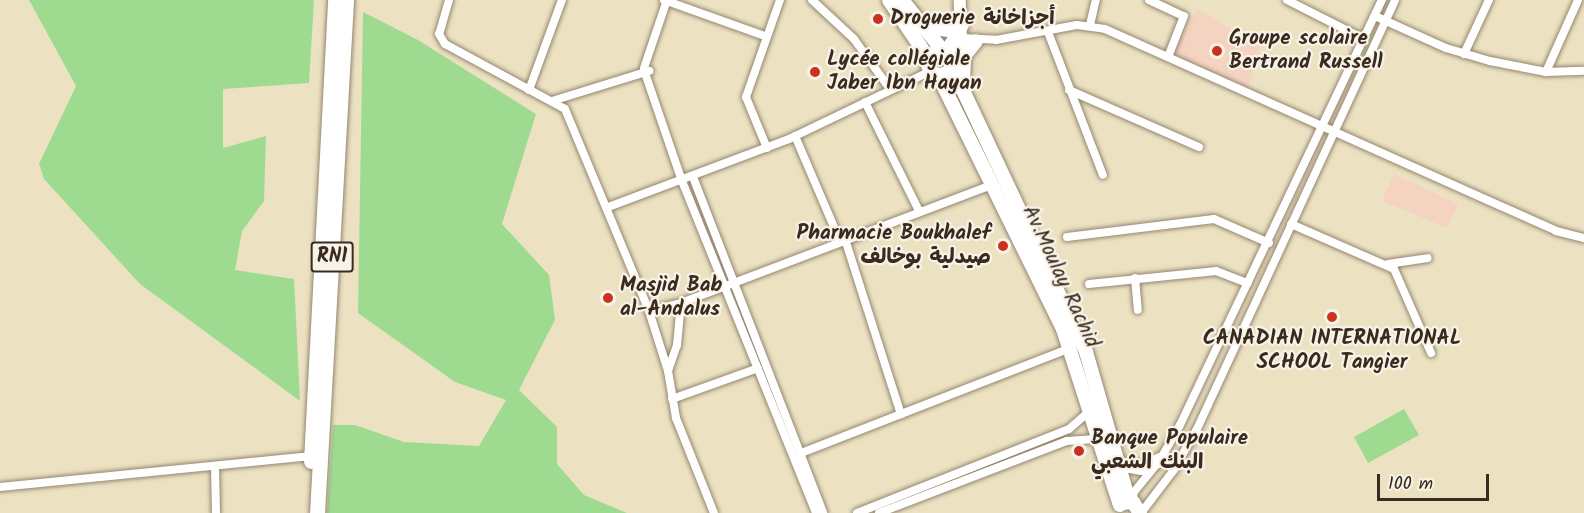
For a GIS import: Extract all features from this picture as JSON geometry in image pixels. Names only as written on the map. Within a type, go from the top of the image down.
[{"type":"highway","name":"RN1","points":[[308,513],[335,0]]},
{"type":"highway","name":"RN1","points":[[317,513],[346,0]]},
{"type":"main road","name":"Av.Moulay Rachid","points":[[890,0],[933,68],[994,183],[1071,348],[1099,439],[1130,508]]},
{"type":"main road","points":[[902,0],[924,27],[962,32]]},
{"type":"main road","name":"Av.Moulay Rachid","points":[[924,27],[948,58],[1086,352],[1130,508]]},
{"type":"main road","points":[[963,90],[964,56],[976,41]]},
{"type":"main road","points":[[936,52],[948,58],[933,68],[936,52]]},
{"type":"main road","points":[[1119,464],[1142,468],[1160,460]]},
{"type":"street","points":[[449,0],[439,34],[445,44],[565,109],[608,207],[649,311],[668,371],[672,399],[714,513]]},
{"type":"street","points":[[529,90],[562,0]]},
{"type":"street","points":[[765,36],[666,0],[646,70],[682,181],[801,453],[823,513]]},
{"type":"street","points":[[767,148],[746,97],[765,36],[780,0]]},
{"type":"street","points":[[812,0],[841,25],[890,89]]},
{"type":"street","points":[[1090,25],[1096,0]]},
{"type":"street","points":[[1149,0],[1184,15],[1168,57]]},
{"type":"street","points":[[1287,0],[1364,39]]},
{"type":"street","points":[[1130,508],[1138,487],[1160,460],[1269,243],[1382,0]]},
{"type":"street","points":[[1130,508],[1189,445],[1395,0]]},
{"type":"street","points":[[1464,54],[1489,0]]},
{"type":"street","points":[[1546,72],[1578,0]]},
{"type":"street","points":[[948,58],[962,32],[963,1]]},
{"type":"street","points":[[1375,16],[1464,54],[1546,72],[1584,71]]},
{"type":"street","points":[[962,32],[976,41],[1090,25],[1168,57],[1333,133],[1556,231],[1584,238]]},
{"type":"street","points":[[1048,32],[1103,175]]},
{"type":"street","points":[[608,207],[767,148],[933,68]]},
{"type":"street","points":[[552,101],[646,70]]},
{"type":"street","points":[[1070,90],[1199,147]]},
{"type":"street","points":[[865,102],[919,211]]},
{"type":"street","points":[[795,136],[843,240],[901,414]]},
{"type":"street","points":[[693,177],[758,368],[816,513]]},
{"type":"street","points":[[649,311],[681,303],[994,183]]},
{"type":"street","points":[[1067,237],[1214,219],[1269,243]]},
{"type":"street","points":[[1291,224],[1388,264],[1398,274],[1431,353]]},
{"type":"street","points":[[1388,264],[1428,258]]},
{"type":"street","points":[[1089,284],[1216,271],[1248,283]]},
{"type":"street","points":[[1135,278],[1138,310]]},
{"type":"street","points":[[668,371],[677,345],[681,303]]},
{"type":"street","points":[[801,453],[1071,348]]},
{"type":"street","points":[[672,399],[758,368]]},
{"type":"street","points":[[857,513],[1069,429],[1091,410]]},
{"type":"street","points":[[879,513],[1067,441],[1099,439]]},
{"type":"street","points":[[0,487],[311,456]]},
{"type":"street","points":[[215,466],[216,513]]},
{"type":"shaded area","name":"Groupe scolaire Bertrand Russell","points":[[1197,9],[1260,47],[1248,88],[1173,54]]},
{"type":"shaded area","points":[[1394,174],[1458,204],[1447,228],[1382,201]]},
{"type":"green space","points":[[29,0],[314,0],[309,83],[223,89],[223,148],[266,136],[264,201],[242,231],[235,270],[294,279],[300,401],[140,284],[44,179],[39,164],[76,86]]},
{"type":"green space","points":[[363,12],[418,40],[536,114],[502,224],[549,275],[555,320],[519,390],[557,427],[557,464],[584,495],[627,513],[327,513],[333,425],[355,425],[404,442],[479,446],[506,400],[455,382],[358,313]]},
{"type":"green space","points":[[1404,409],[1419,435],[1368,463],[1354,437]]},
{"type":"place","name":"Droguerie أجزاخانة","points":[[878,19]]},
{"type":"place","name":"Groupe scolaire Bertrand Russell","points":[[1217,51]]},
{"type":"place","name":"Lycée collégiale Jaber Ibn Hayan","points":[[815,72]]},
{"type":"place","name":"Pharmacie Boukhalef صيدلية بوخالف","points":[[1003,246]]},
{"type":"place","name":"Masjid Bab al-Andalus","points":[[608,298]]},
{"type":"place","name":"CANADIAN INTERNATIONAL SCHOOL Tangier","points":[[1332,317]]},
{"type":"place","name":"Banque Populaire البنك الشعبي","points":[[1079,451]]}]
